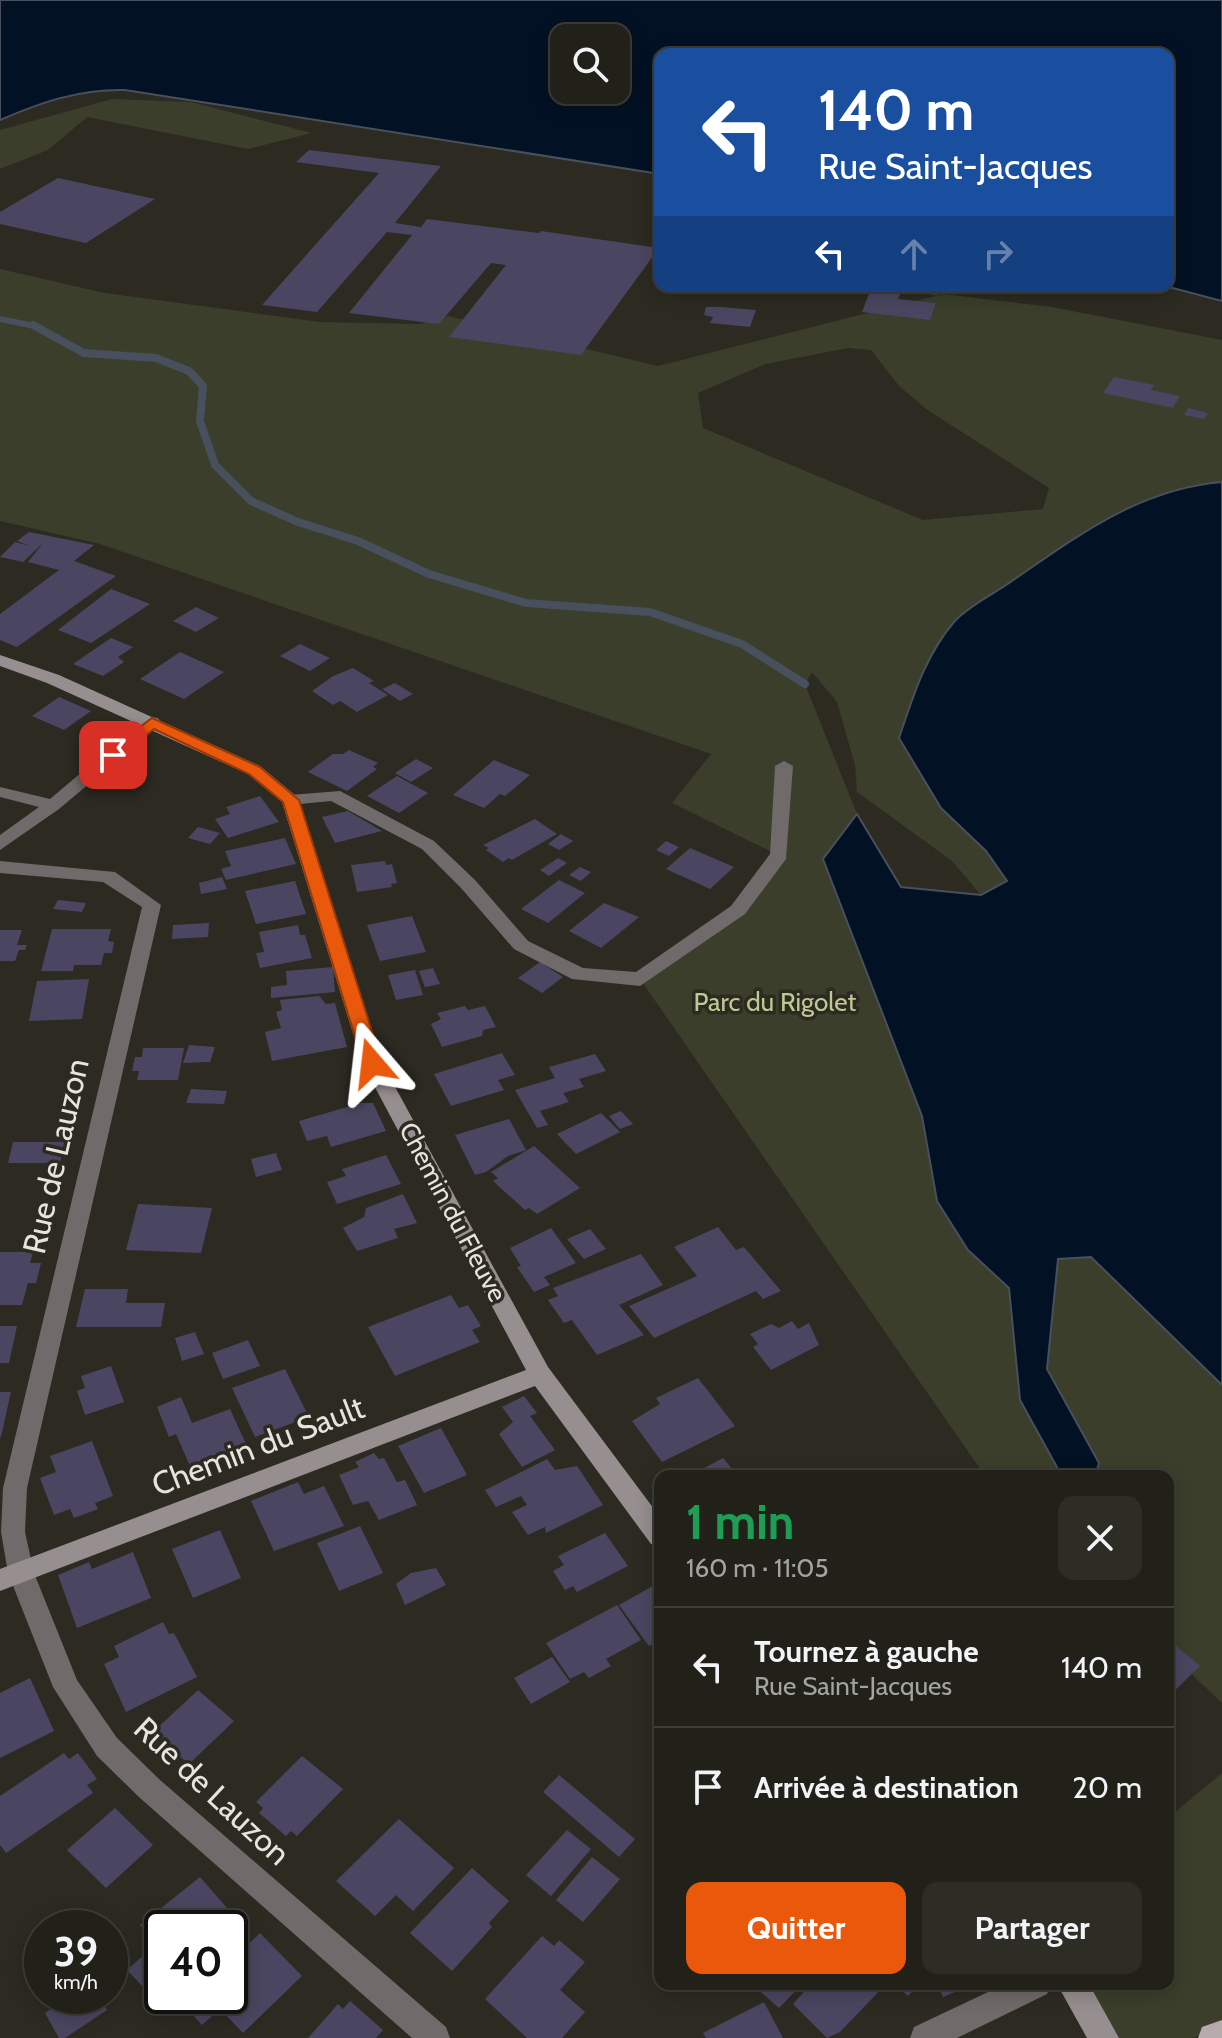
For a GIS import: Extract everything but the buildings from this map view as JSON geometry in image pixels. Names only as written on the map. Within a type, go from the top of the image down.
[{"type":"main road","points":[[1213,2038],[1222,2035]]},
{"type":"street","points":[[0,660],[152,722],[254,770],[290,800],[334,795],[382,819],[428,845],[468,884],[521,945],[579,974],[640,979],[738,910],[779,855],[784,766]]},
{"type":"street","points":[[0,844],[53,805],[152,722]]},
{"type":"street","points":[[0,792],[53,805]]},
{"type":"street","name":"Chemin du Fleuve","points":[[290,800],[372,1063],[540,1374],[654,1528]]},
{"type":"street","name":"Rue de Lauzon","points":[[0,867],[108,876],[152,905],[15,1488],[11,1576],[66,1687],[107,1747],[150,1789],[435,2038]]},
{"type":"street","name":"Chemin du Sault","points":[[11,1576],[540,1374]]},
{"type":"street","points":[[925,2038],[1025,1990]]},
{"type":"street","points":[[1076,1990],[1104,2038]]},
{"type":"green space","points":[[112,99],[191,102],[312,133],[248,149],[87,117],[48,150],[0,169],[0,130]]},
{"type":"green space","name":"Parc du Rigolet","points":[[0,269],[105,293],[320,322],[420,324],[448,316],[658,366],[943,294],[1052,307],[1222,340],[1222,482],[1191,486],[1135,505],[1084,533],[973,606],[944,635],[915,693],[899,739],[941,808],[986,851],[1008,881],[981,895],[952,861],[857,792],[855,765],[837,702],[812,672],[805,684],[857,814],[823,860],[922,1116],[937,1201],[968,1250],[1009,1287],[1020,1400],[1059,1470],[981,1470],[640,979],[738,911],[778,855],[672,803],[711,754],[100,544],[0,521]],"holes":[[[848,348],[871,350],[899,386],[926,409],[1049,488],[1043,509],[923,520],[703,428],[698,393],[766,364]]]},
{"type":"green space","points":[[1091,1257],[1222,1385],[1222,1703],[1174,1658],[1174,1470],[1096,1470],[1098,1463],[1047,1369],[1058,1259]]},
{"type":"green space","points":[[1222,1773],[1222,2024],[1194,2038],[1104,2038],[1076,1990],[1174,1990],[1174,1813]]},
{"type":"water","points":[[0,0],[1222,0],[1222,301],[1174,288],[1174,48],[654,48],[654,173],[125,90],[61,98],[0,120]]},
{"type":"water","points":[[1222,482],[1222,1385],[1091,1257],[1058,1259],[1047,1369],[1099,1463],[1097,1470],[1060,1470],[1020,1400],[1009,1288],[968,1250],[937,1201],[922,1116],[823,859],[857,814],[901,887],[981,895],[1007,881],[986,851],[941,808],[899,738],[921,677],[944,635],[966,611],[1109,518],[1163,494]]},
{"type":"waterway","points":[[0,319],[35,326]]},
{"type":"waterway","points":[[35,326],[84,353],[156,358],[189,371],[203,386],[200,421],[215,465],[251,501],[298,522],[358,541],[429,574],[526,603],[650,612],[742,644],[805,684]]},
{"type":"route","points":[[113,755],[152,722],[254,770],[290,800],[372,1063]]}]
